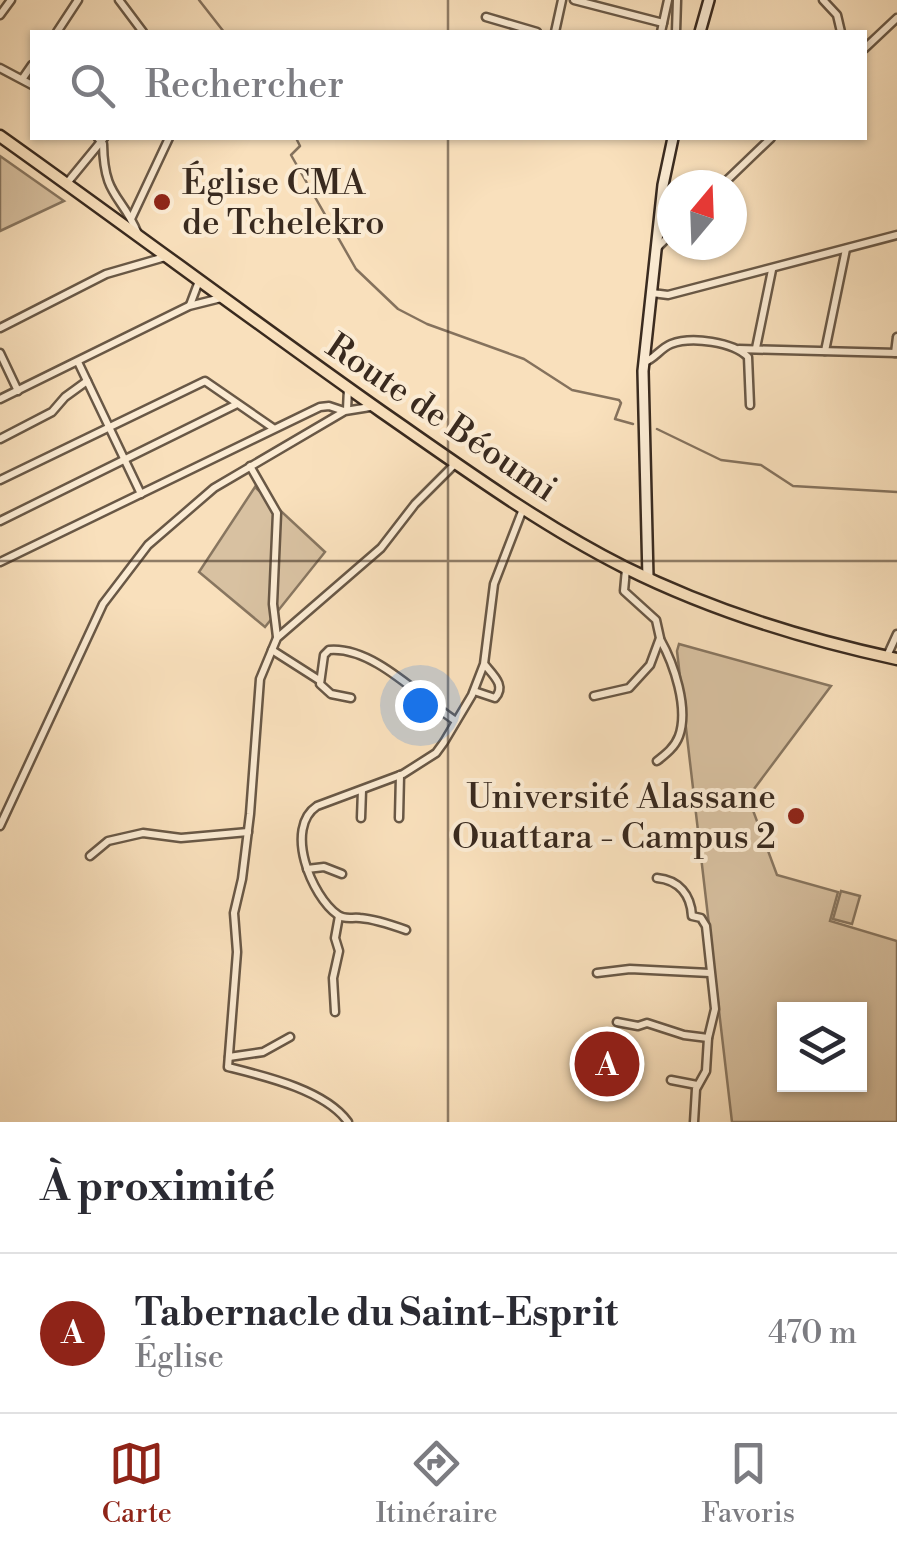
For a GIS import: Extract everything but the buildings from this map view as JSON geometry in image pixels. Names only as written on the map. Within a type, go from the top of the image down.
[{"type":"main road","points":[[701,30],[709,0]]},
{"type":"main road","name":"Route de Béoumi","points":[[0,136],[456,464],[626,568],[767,624],[892,658]]},
{"type":"main road","points":[[648,578],[644,363],[663,185],[673,140]]},
{"type":"street","points":[[0,16],[11,0]]},
{"type":"street","points":[[58,30],[78,0]]},
{"type":"street","points":[[119,0],[142,30]]},
{"type":"street","points":[[554,30],[562,0]]},
{"type":"street","points":[[574,0],[663,22]]},
{"type":"street","points":[[661,30],[668,0]]},
{"type":"street","points":[[676,30],[678,0]]},
{"type":"street","points":[[823,0],[837,15],[841,30]]},
{"type":"street","points":[[486,17],[531,30]]},
{"type":"street","points":[[867,46],[897,18]]},
{"type":"street","points":[[883,32],[897,34]]},
{"type":"street","points":[[0,68],[30,83]]},
{"type":"street","points":[[23,78],[30,68]]},
{"type":"street","points":[[67,184],[100,140]]},
{"type":"street","points":[[101,140],[110,192],[131,219],[138,236]]},
{"type":"street","points":[[131,219],[168,140]]},
{"type":"street","points":[[738,170],[769,140]]},
{"type":"street","points":[[650,293],[668,296],[897,235]]},
{"type":"street","points":[[825,352],[846,250]]},
{"type":"street","points":[[0,328],[106,274],[166,256]]},
{"type":"street","points":[[756,348],[772,270]]},
{"type":"street","points":[[189,306],[199,281]]},
{"type":"street","points":[[0,398],[189,306],[222,298]]},
{"type":"street","points":[[644,363],[668,345],[690,341],[740,349],[896,353],[897,337]]},
{"type":"street","points":[[740,349],[748,357],[750,405]]},
{"type":"street","points":[[0,353],[18,391]]},
{"type":"street","points":[[78,362],[142,494]]},
{"type":"street","points":[[0,439],[52,412],[87,381]]},
{"type":"street","points":[[0,480],[206,381],[273,428]]},
{"type":"street","points":[[346,411],[348,388]]},
{"type":"street","points":[[0,521],[238,403]]},
{"type":"street","points":[[0,562],[320,407],[346,411]]},
{"type":"street","points":[[0,826],[95,619],[148,545],[186,508],[250,466],[346,411],[375,407]]},
{"type":"street","points":[[348,1122],[332,1107],[287,1084],[228,1067],[237,952],[234,913],[248,832],[260,680],[277,638],[381,548],[414,504],[456,464]]},
{"type":"street","points":[[250,466],[277,513],[273,604],[277,638]]},
{"type":"street","points":[[406,930],[339,916],[307,869],[302,834],[308,813],[317,806],[400,775],[436,752],[473,691],[484,664],[494,584],[524,508]]},
{"type":"street","points":[[626,568],[624,590],[656,620],[674,671],[681,722],[675,744],[657,760]]},
{"type":"street","points":[[892,658],[897,634]]},
{"type":"street","points":[[594,696],[629,688],[650,665],[660,638]]},
{"type":"street","points":[[272,650],[319,680],[332,694],[351,698]]},
{"type":"street","points":[[319,680],[329,650],[352,654],[408,683],[456,721]]},
{"type":"street","points":[[473,691],[495,698],[500,692],[500,685],[484,664]]},
{"type":"street","points":[[400,775],[400,818]]},
{"type":"street","points":[[362,790],[362,818]]},
{"type":"street","points":[[90,856],[108,842],[143,833],[180,838],[248,832]]},
{"type":"street","points":[[307,869],[324,867],[342,874]]},
{"type":"street","points":[[657,878],[679,886],[690,900],[692,916],[704,920],[715,1003],[706,1071],[697,1085],[694,1122]]},
{"type":"street","points":[[335,1012],[333,978],[339,951],[335,938],[339,916]]},
{"type":"street","points":[[598,974],[630,968],[710,973]]},
{"type":"street","points":[[618,1022],[638,1026],[646,1023],[708,1038]]},
{"type":"street","points":[[229,1057],[264,1052],[290,1037]]},
{"type":"street","points":[[671,1080],[697,1085]]},
{"type":"shaded area","points":[[0,156],[64,201],[0,231]]},
{"type":"shaded area","points":[[255,487],[325,552],[265,627],[199,572]]},
{"type":"shaded area","name":"Université Alassane Ouattara - Campus 2","points":[[679,644],[831,686],[748,797],[777,875],[838,892],[830,921],[897,941],[897,1122],[732,1122]]},
{"type":"shaded area","points":[[841,891],[860,896],[852,924],[833,919]]},
{"type":"waterway","points":[[199,0],[222,30]]},
{"type":"waterway","points":[[297,140],[300,146],[291,155],[356,269],[398,309],[427,324],[524,359],[572,390],[619,400],[615,419],[633,424]]},
{"type":"waterway","points":[[657,429],[721,460],[761,465],[793,486],[897,492]]},
{"type":"place","name":"Église CMA de Tchelekro","points":[[162,202]]},
{"type":"place","name":"Université Alassane Ouattara - Campus 2","points":[[796,816]]},
{"type":"place","name":"Tabernacle du Saint-Esprit","points":[[607,1064]]}]
